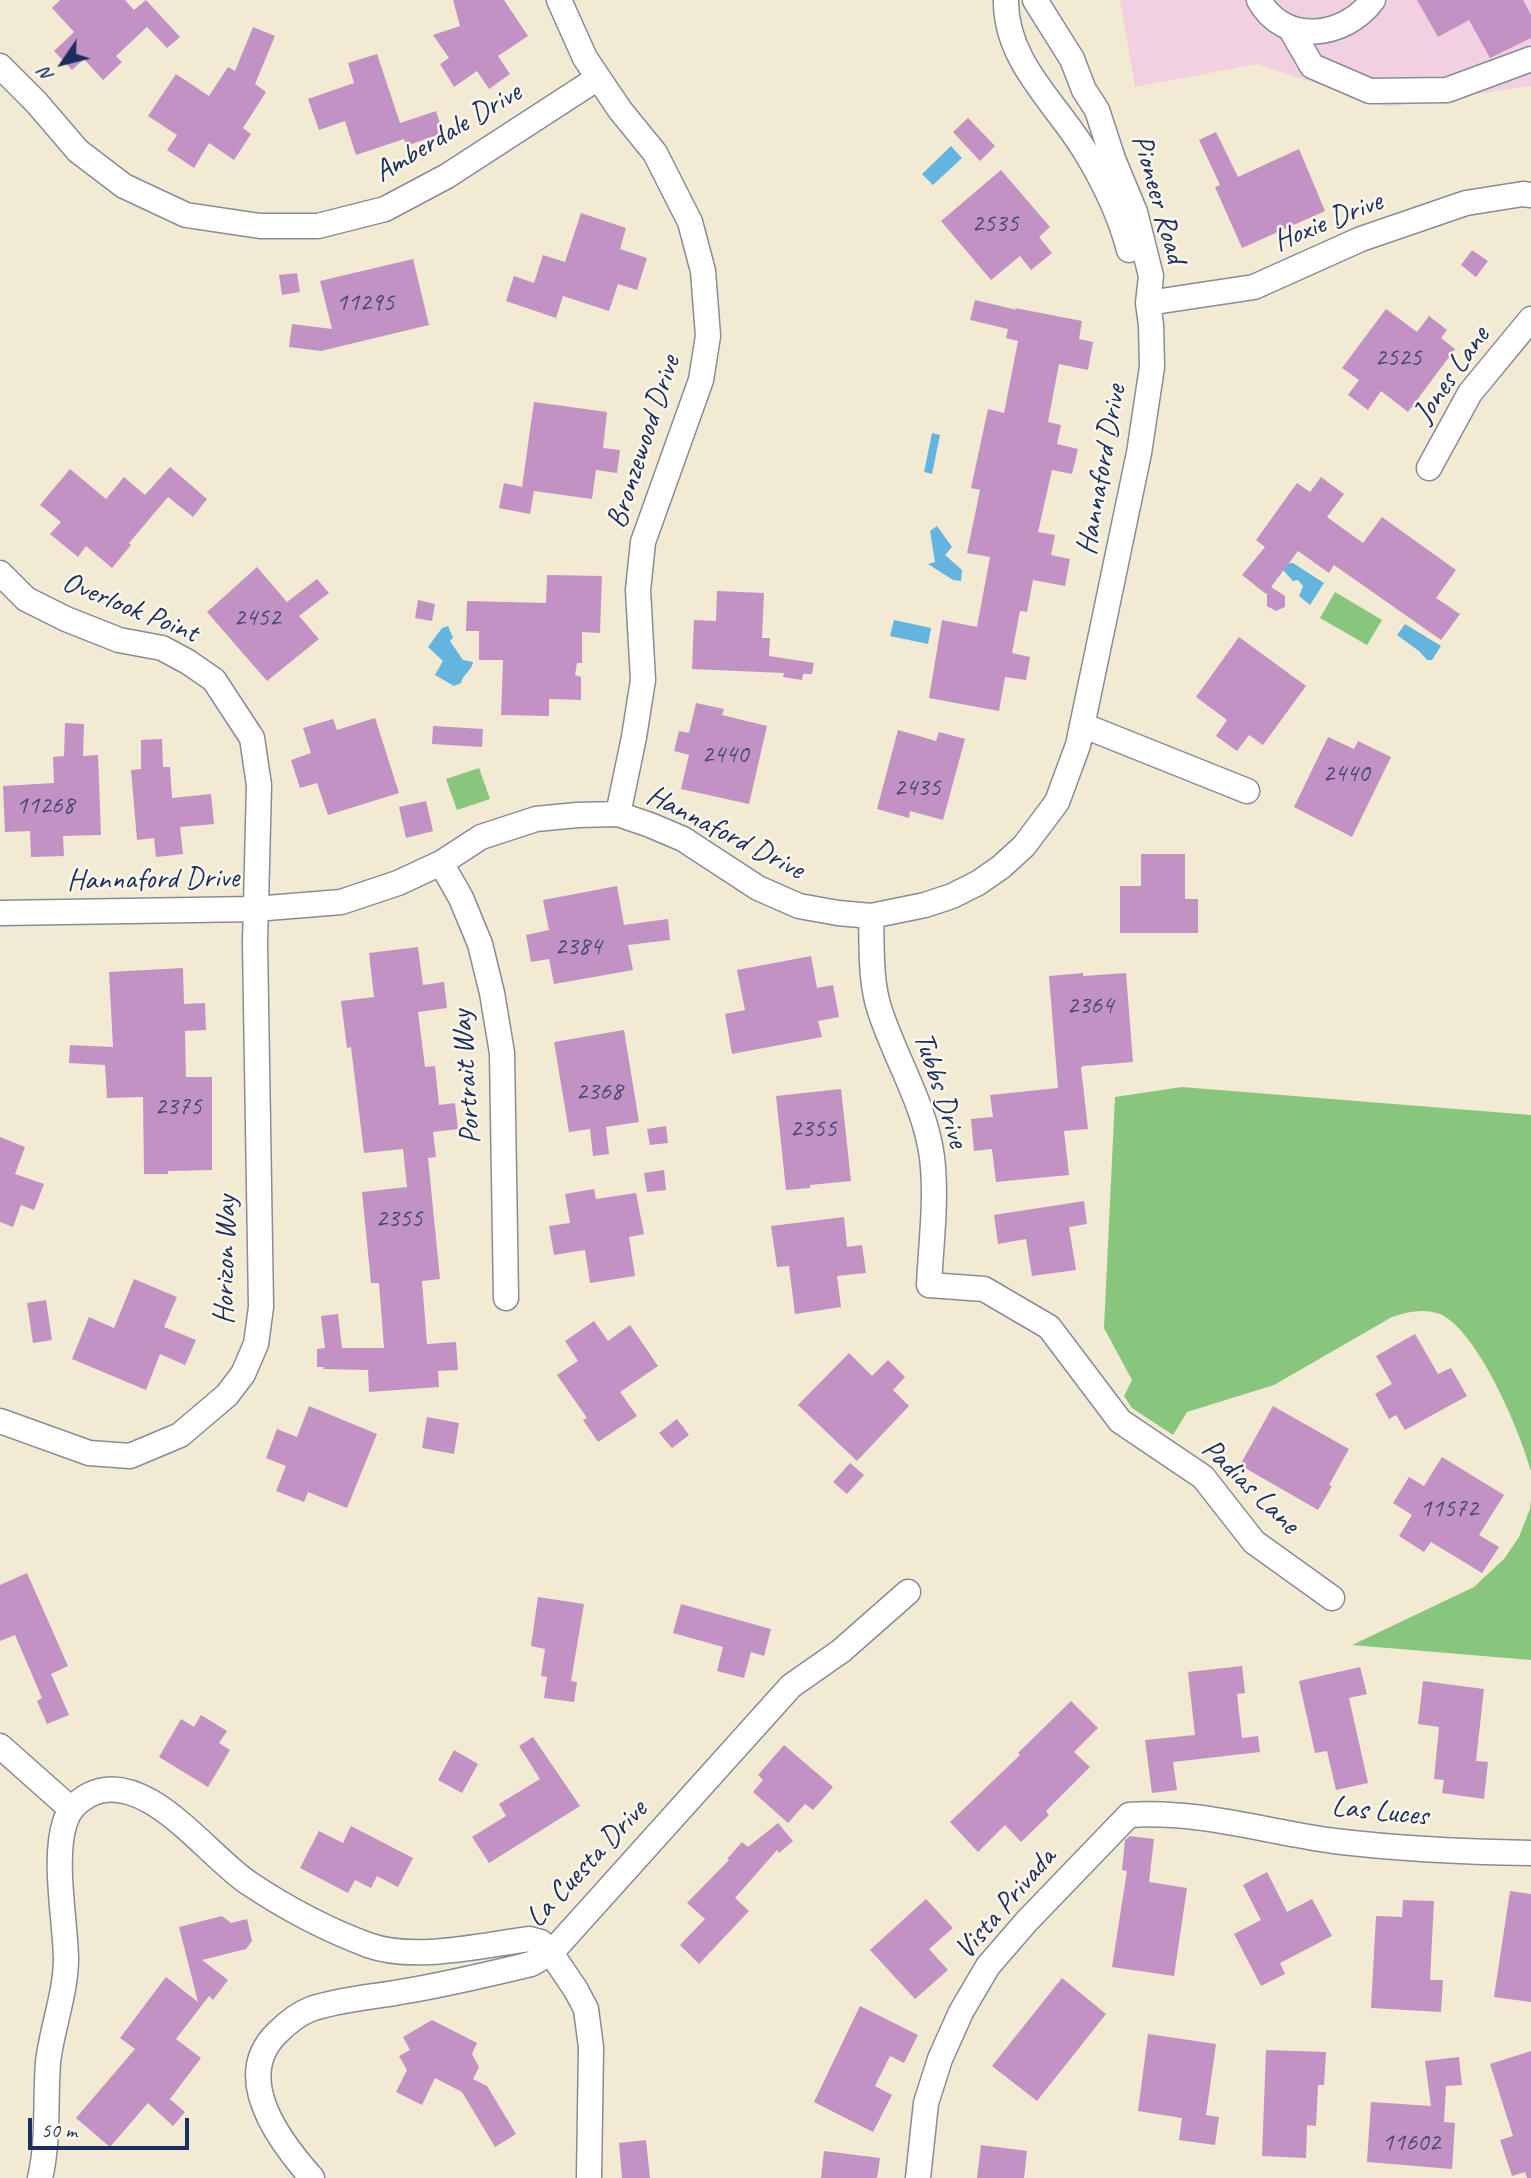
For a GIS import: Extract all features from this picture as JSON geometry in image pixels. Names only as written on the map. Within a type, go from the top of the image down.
[{"type":"street","name":"Bronzewood Drive","points":[[559,0],[585,58],[620,110],[655,153],[690,222],[703,271],[708,337],[701,380],[643,542],[638,590],[643,680],[618,814]]},
{"type":"street","name":"Pioneer Road","points":[[1006,0],[1014,45],[1025,66],[1085,151],[1115,207],[1137,284],[1148,303]]},
{"type":"street","name":"Pioneer Road","points":[[1035,0],[1072,59],[1084,90],[1097,110],[1113,159],[1135,212],[1151,276],[1148,303]]},
{"type":"street","points":[[1259,0],[1284,26],[1301,32],[1321,32],[1342,26],[1358,17],[1373,0]]},
{"type":"street","points":[[1290,28],[1312,66],[1370,91],[1447,90],[1531,59]]},
{"type":"street","name":"Amberdale Drive","points":[[0,66],[36,102],[78,151],[124,186],[186,215],[260,226],[317,226],[384,209],[447,176],[598,78]]},
{"type":"street","points":[[1053,105],[1084,90]]},
{"type":"street","name":"Hoxie Drive","points":[[1148,303],[1254,287],[1362,239],[1466,203],[1531,195]]},
{"type":"street","name":"Hannaford Drive","points":[[0,913],[255,909],[341,902],[398,883],[441,863],[481,837],[536,819],[618,814],[683,839],[758,888],[799,906],[871,916],[925,905],[978,883],[1024,846],[1057,802],[1068,779],[1095,672],[1148,397],[1152,367],[1148,303]]},
{"type":"street","name":"Jones Lane","points":[[1429,468],[1470,393],[1531,319]]},
{"type":"street","name":"Overlook Point","points":[[0,573],[26,599],[66,619],[120,640],[162,648],[214,680],[252,738],[259,785],[255,909]]},
{"type":"street","points":[[1082,725],[1247,791]]},
{"type":"street","name":"Portrait Way","points":[[441,863],[461,898],[480,944],[492,993],[502,1054],[506,1298]]},
{"type":"street","name":"Horizon Way","points":[[0,1421],[89,1453],[130,1456],[180,1434],[227,1395],[243,1374],[256,1343],[261,1307],[255,909]]},
{"type":"street","name":"Tubbs Drive","points":[[871,916],[879,1009],[918,1105],[932,1156],[929,1285]]},
{"type":"street","name":"Padias Lane","points":[[929,1285],[984,1289],[1049,1327],[1120,1421],[1203,1477],[1254,1542],[1332,1598]]},
{"type":"street","name":"La Cuesta Drive","points":[[312,2178],[277,2136],[265,2111],[260,2092],[262,2055],[271,2039],[286,2024],[309,2010],[325,2005],[409,1991],[531,1965],[551,1953],[792,1686],[841,1651],[908,1592]]},
{"type":"street","points":[[0,1746],[71,1809]]},
{"type":"street","points":[[40,2178],[46,2145],[46,2095],[51,2042],[66,1961],[61,1858],[65,1823],[71,1809],[86,1796],[100,1790],[116,1788],[135,1793],[155,1805],[249,1884],[336,1931],[368,1945],[387,1951],[431,1951],[530,1938],[541,1942],[586,2008],[591,2083],[589,2178]]},
{"type":"street","name":"Vista Privada","points":[[918,2178],[926,2103],[936,2070],[961,2012],[988,1966],[1129,1815],[1151,1814],[1223,1822]]},
{"type":"street","name":"Las Luces","points":[[1223,1822],[1335,1841],[1462,1852],[1531,1853]]},
{"type":"shaded area","points":[[1120,0],[1531,0],[1531,86],[1388,107],[1257,64],[1135,87]]},
{"type":"green space","points":[[1335,592],[1382,620],[1367,645],[1320,618]]},
{"type":"green space","points":[[479,768],[490,799],[457,810],[446,779]]},
{"type":"green space","points":[[1182,1087],[1531,1115],[1531,1471],[1507,1408],[1483,1361],[1454,1324],[1440,1314],[1428,1311],[1392,1317],[1274,1385],[1187,1412],[1173,1435],[1132,1408],[1124,1396],[1132,1380],[1104,1328],[1115,1097]]},
{"type":"green space","points":[[1531,1499],[1531,1660],[1352,1645],[1474,1587],[1504,1559],[1519,1537]]},
{"type":"water","points":[[951,146],[962,158],[933,185],[922,174]]},
{"type":"water","points":[[932,433],[940,435],[932,474],[924,472]]},
{"type":"water","points":[[937,526],[952,547],[945,555],[962,570],[961,581],[953,580],[928,564],[935,562],[930,531]]},
{"type":"water","points":[[1293,563],[1324,583],[1310,605],[1299,596],[1303,586],[1298,580],[1293,581],[1283,570],[1285,564]]},
{"type":"water","points":[[894,620],[931,628],[928,644],[890,636]]},
{"type":"water","points":[[1405,624],[1441,646],[1432,660],[1427,660],[1397,635]]},
{"type":"water","points":[[448,626],[453,638],[450,641],[463,660],[473,662],[461,683],[454,686],[435,675],[443,661],[428,647],[442,628]]},
{"type":"building","points":[[60,0],[125,0],[134,10],[146,0],[180,37],[167,48],[147,27],[116,56],[122,62],[103,80],[84,59],[72,70],[54,51],[74,32],[52,8]]},
{"type":"building","points":[[453,0],[504,0],[528,36],[498,56],[510,74],[489,89],[477,71],[454,87],[440,64],[449,58],[433,35],[460,26]]},
{"type":"building","points":[[1417,0],[1523,0],[1531,15],[1531,38],[1490,58],[1469,20],[1438,37]]},
{"type":"building","points":[[253,27],[275,36],[255,84],[266,92],[243,128],[251,134],[234,160],[209,143],[194,168],[167,150],[177,135],[148,116],[176,74],[209,96],[228,67],[235,71]]},
{"type":"building","points":[[377,54],[400,123],[436,111],[443,133],[406,146],[404,139],[356,155],[345,121],[319,130],[308,99],[354,83],[348,63]]},
{"type":"building","points":[[968,118],[995,146],[980,161],[953,132]]},
{"type":"building","points":[[1216,132],[1238,177],[1299,149],[1325,211],[1242,248],[1215,187],[1220,185],[1199,140]]},
{"type":"building","points":[[1001,170],[1050,227],[1039,237],[1052,253],[1031,270],[1020,256],[991,280],[941,221]]},
{"type":"building","points":[[581,213],[626,228],[620,249],[647,258],[637,290],[618,284],[609,311],[563,296],[556,318],[506,301],[514,276],[534,283],[543,255],[565,262]]},
{"type":"building","points":[[1472,250],[1488,261],[1476,277],[1461,265]]},
{"type":"building","points":[[413,259],[429,325],[321,351],[289,347],[292,324],[332,329],[320,281]]},
{"type":"building","points":[[297,273],[300,292],[282,295],[279,275]]},
{"type":"building","points":[[975,300],[1082,321],[1079,339],[1093,342],[1088,370],[1059,364],[1048,422],[1061,425],[1057,444],[1078,449],[1072,474],[1052,470],[1038,532],[1055,535],[1051,555],[1070,559],[1065,586],[1033,580],[1027,612],[1020,611],[1012,653],[1030,657],[1026,680],[1005,677],[999,711],[929,698],[942,620],[977,627],[990,557],[967,553],[980,490],[971,488],[988,409],[1004,413],[1018,341],[1006,338],[1008,329],[970,320]]},
{"type":"building","points":[[1386,309],[1417,332],[1429,316],[1447,330],[1441,338],[1455,349],[1408,412],[1381,391],[1368,410],[1348,395],[1359,380],[1342,368]]},
{"type":"building","points":[[534,402],[607,412],[603,448],[620,450],[617,473],[596,470],[592,499],[534,491],[530,514],[499,508],[504,483],[522,487]]},
{"type":"building","points":[[170,467],[207,499],[193,517],[168,497],[129,543],[131,545],[112,568],[86,546],[78,557],[50,534],[61,522],[40,505],[70,469],[106,499],[124,477],[145,495]]},
{"type":"building","points":[[1321,477],[1344,494],[1327,517],[1363,543],[1382,517],[1456,570],[1436,598],[1460,614],[1441,640],[1334,565],[1329,573],[1298,551],[1271,587],[1285,596],[1285,607],[1276,611],[1267,606],[1267,593],[1242,575],[1265,547],[1256,540],[1297,483],[1310,492]]},
{"type":"building","points":[[257,567],[287,602],[317,579],[329,593],[299,616],[319,639],[267,681],[207,612]]},
{"type":"building","points":[[547,575],[602,576],[600,633],[582,632],[582,663],[577,663],[575,675],[581,677],[581,700],[549,699],[549,716],[501,715],[503,660],[479,660],[479,631],[466,631],[467,601],[546,603]]},
{"type":"building","points":[[717,591],[764,593],[762,638],[770,638],[769,656],[814,663],[812,674],[803,674],[802,680],[783,677],[784,673],[692,669],[694,620],[716,621]]},
{"type":"building","points":[[418,600],[435,604],[432,621],[415,618]]},
{"type":"building","points":[[1239,637],[1306,686],[1263,745],[1249,735],[1237,751],[1216,736],[1227,720],[1196,697]]},
{"type":"building","points":[[696,703],[724,709],[722,715],[767,726],[749,804],[681,789],[689,755],[674,751],[679,731],[689,733]]},
{"type":"building","points":[[375,718],[399,793],[328,815],[317,783],[300,788],[291,760],[311,753],[303,728],[333,719],[337,730]]},
{"type":"building","points":[[65,723],[84,724],[83,756],[98,755],[101,835],[63,836],[64,856],[31,857],[30,831],[5,832],[3,786],[54,783],[53,757],[64,756]]},
{"type":"building","points":[[433,726],[483,729],[482,747],[432,744]]},
{"type":"building","points":[[898,730],[936,741],[939,732],[965,739],[943,820],[910,811],[909,818],[877,809]]},
{"type":"building","points":[[1328,737],[1354,749],[1358,741],[1391,757],[1352,837],[1294,807]]},
{"type":"building","points":[[162,739],[163,767],[170,767],[172,798],[211,794],[214,824],[180,827],[183,854],[156,857],[154,838],[137,840],[131,770],[141,769],[141,740]]},
{"type":"building","points":[[426,801],[433,831],[406,838],[399,807]]},
{"type":"building","points":[[1141,854],[1185,854],[1185,899],[1198,899],[1198,933],[1120,933],[1120,886],[1141,886]]},
{"type":"building","points":[[617,886],[624,925],[668,919],[670,940],[628,945],[633,970],[554,984],[549,959],[531,962],[526,935],[549,930],[543,900]]},
{"type":"building","points":[[418,947],[423,985],[444,982],[447,1008],[418,1012],[425,1067],[435,1066],[439,1105],[455,1103],[458,1129],[433,1132],[436,1157],[428,1158],[440,1279],[422,1281],[427,1344],[456,1342],[458,1370],[438,1371],[439,1387],[369,1392],[368,1370],[317,1367],[317,1349],[325,1348],[321,1316],[338,1314],[342,1348],[384,1348],[379,1283],[371,1283],[362,1192],[407,1187],[403,1149],[364,1153],[351,1047],[347,1048],[341,1001],[374,997],[369,953]]},
{"type":"building","points":[[811,956],[817,988],[833,985],[839,1017],[818,1021],[822,1037],[732,1054],[725,1014],[745,1010],[737,970]]},
{"type":"building","points":[[183,968],[184,1004],[205,1003],[206,1030],[185,1031],[186,1077],[212,1077],[212,1170],[144,1174],[143,1097],[107,1098],[105,1065],[69,1063],[70,1045],[113,1047],[109,972]]},
{"type":"building","points":[[1083,973],[1083,976],[1126,973],[1133,1062],[1081,1068],[1088,1129],[1064,1131],[1069,1175],[996,1182],[992,1149],[974,1151],[971,1119],[993,1117],[990,1095],[1058,1088],[1049,976]]},
{"type":"building","points":[[624,1030],[639,1122],[606,1127],[609,1154],[593,1156],[590,1129],[569,1132],[554,1042]]},
{"type":"building","points":[[841,1089],[851,1181],[786,1190],[776,1096]]},
{"type":"building","points":[[666,1126],[668,1143],[650,1145],[647,1129]]},
{"type":"building","points":[[0,1137],[25,1147],[15,1174],[44,1184],[34,1210],[21,1205],[13,1227],[0,1222]]},
{"type":"building","points":[[664,1170],[666,1190],[647,1192],[644,1173]]},
{"type":"building","points":[[594,1189],[596,1199],[636,1193],[644,1234],[629,1237],[635,1276],[590,1283],[585,1250],[554,1255],[549,1226],[570,1223],[565,1194]]},
{"type":"building","points":[[1084,1201],[1087,1224],[1069,1227],[1076,1270],[1032,1276],[1026,1239],[998,1244],[994,1215]]},
{"type":"building","points":[[844,1217],[847,1247],[862,1245],[866,1273],[837,1276],[841,1307],[795,1314],[789,1266],[777,1267],[771,1226]]},
{"type":"building","points":[[134,1279],[177,1297],[164,1327],[196,1340],[185,1365],[160,1354],[146,1390],[72,1359],[89,1317],[114,1328]]},
{"type":"building","points":[[46,1300],[52,1340],[33,1343],[27,1303]]},
{"type":"building","points":[[594,1321],[608,1341],[630,1325],[658,1366],[620,1392],[637,1416],[598,1442],[583,1420],[587,1418],[557,1375],[578,1361],[565,1341]]},
{"type":"building","points":[[1415,1334],[1438,1374],[1451,1368],[1467,1396],[1405,1430],[1396,1415],[1389,1419],[1375,1394],[1392,1384],[1376,1356]]},
{"type":"building","points":[[849,1353],[872,1376],[888,1360],[905,1377],[893,1390],[909,1406],[857,1461],[798,1405]]},
{"type":"building","points":[[309,1406],[377,1434],[347,1508],[308,1492],[304,1502],[276,1491],[286,1466],[266,1458],[277,1429],[297,1437]]},
{"type":"building","points":[[1273,1406],[1349,1449],[1318,1510],[1240,1465]]},
{"type":"building","points":[[427,1417],[459,1423],[454,1454],[422,1448]]},
{"type":"building","points":[[677,1419],[689,1435],[672,1448],[659,1433]]},
{"type":"building","points":[[1442,1457],[1504,1495],[1479,1535],[1499,1547],[1482,1573],[1431,1542],[1424,1552],[1399,1536],[1412,1515],[1393,1503],[1409,1477],[1424,1486]]},
{"type":"building","points":[[850,1463],[864,1475],[847,1494],[833,1482]]},
{"type":"building","points":[[27,1573],[68,1666],[51,1674],[69,1715],[47,1724],[37,1701],[42,1698],[15,1635],[0,1641],[0,1585]]},
{"type":"building","points":[[538,1597],[584,1604],[571,1681],[577,1682],[574,1702],[544,1698],[547,1677],[541,1676],[545,1649],[531,1646]]},
{"type":"building","points":[[681,1604],[771,1629],[764,1656],[751,1652],[744,1678],[717,1671],[723,1647],[673,1633]]},
{"type":"building","points":[[1242,1666],[1245,1693],[1237,1694],[1242,1738],[1258,1736],[1260,1752],[1173,1762],[1177,1790],[1152,1793],[1145,1740],[1195,1735],[1188,1672]]},
{"type":"building","points":[[1360,1667],[1367,1694],[1349,1698],[1368,1783],[1336,1790],[1327,1751],[1315,1753],[1299,1681]]},
{"type":"building","points":[[1423,1681],[1484,1689],[1476,1761],[1488,1762],[1484,1799],[1442,1793],[1444,1780],[1434,1779],[1439,1727],[1418,1724]]},
{"type":"building","points":[[1071,1701],[1098,1728],[1074,1752],[1090,1767],[1046,1811],[1049,1815],[1021,1842],[1005,1825],[978,1852],[950,1822],[1020,1755],[1018,1753]]},
{"type":"building","points":[[201,1715],[227,1731],[219,1743],[230,1750],[208,1787],[159,1757],[181,1719],[194,1727]]},
{"type":"building","points":[[533,1737],[580,1806],[489,1863],[472,1837],[506,1816],[499,1804],[540,1779],[519,1746]]},
{"type":"building","points":[[784,1745],[833,1787],[813,1810],[805,1804],[788,1823],[753,1792],[763,1780],[758,1775]]},
{"type":"building","points":[[454,1750],[478,1764],[462,1793],[438,1780]]},
{"type":"building","points":[[778,1823],[793,1841],[779,1853],[777,1850],[735,1898],[749,1911],[699,1964],[680,1945],[705,1919],[687,1903],[729,1860],[727,1859],[742,1842],[748,1847]]},
{"type":"building","points":[[351,1826],[413,1858],[398,1887],[377,1876],[371,1888],[355,1880],[348,1893],[300,1868],[319,1831],[343,1843]]},
{"type":"building","points":[[1130,1836],[1154,1839],[1149,1882],[1187,1888],[1174,1976],[1112,1967],[1127,1871],[1122,1870],[1125,1840]]},
{"type":"building","points":[[1267,1872],[1287,1912],[1312,1899],[1332,1936],[1280,1963],[1285,1974],[1261,1986],[1234,1934],[1261,1920],[1243,1885]]},
{"type":"building","points":[[1510,1891],[1531,1894],[1531,2002],[1494,1997]]},
{"type":"building","points":[[926,1899],[953,1928],[929,1949],[948,1970],[915,1999],[870,1950]]},
{"type":"building","points":[[1403,1900],[1434,1901],[1430,1980],[1443,1980],[1441,2012],[1371,2008],[1376,1916],[1402,1917]]},
{"type":"building","points":[[222,1916],[231,1923],[247,1919],[252,1941],[246,1949],[202,1960],[228,1980],[213,2000],[209,1996],[176,2039],[201,2058],[170,2099],[185,2112],[173,2126],[148,2103],[110,2147],[76,2118],[135,2049],[120,2038],[166,1977],[198,2002],[179,1927]]},
{"type":"building","points":[[1062,1978],[1106,2014],[1037,2101],[992,2066]]},
{"type":"building","points":[[860,2006],[918,2035],[904,2063],[890,2056],[875,2086],[892,2095],[873,2132],[814,2102]]},
{"type":"building","points":[[432,2020],[477,2043],[472,2054],[479,2067],[473,2079],[487,2086],[516,2134],[495,2147],[462,2092],[435,2078],[422,2105],[396,2092],[407,2070],[399,2056],[410,2050],[403,2037]]},
{"type":"building","points":[[1148,2034],[1216,2044],[1206,2115],[1219,2117],[1215,2145],[1179,2140],[1182,2118],[1138,2111]]},
{"type":"building","points":[[1266,2050],[1326,2052],[1324,2085],[1318,2085],[1316,2126],[1307,2125],[1306,2158],[1262,2156]]},
{"type":"building","points":[[1531,2051],[1531,2178],[1527,2178],[1525,2172],[1512,2176],[1500,2140],[1513,2136],[1490,2064]]},
{"type":"building","points":[[1459,2057],[1462,2085],[1446,2086],[1444,2122],[1455,2123],[1452,2169],[1367,2162],[1371,2102],[1431,2106],[1425,2061]]},
{"type":"building","points":[[646,2140],[650,2178],[622,2178],[619,2143]]},
{"type":"building","points":[[981,2145],[1027,2151],[1024,2178],[977,2178]]},
{"type":"building","points":[[824,2151],[880,2158],[877,2178],[821,2178]]}]
